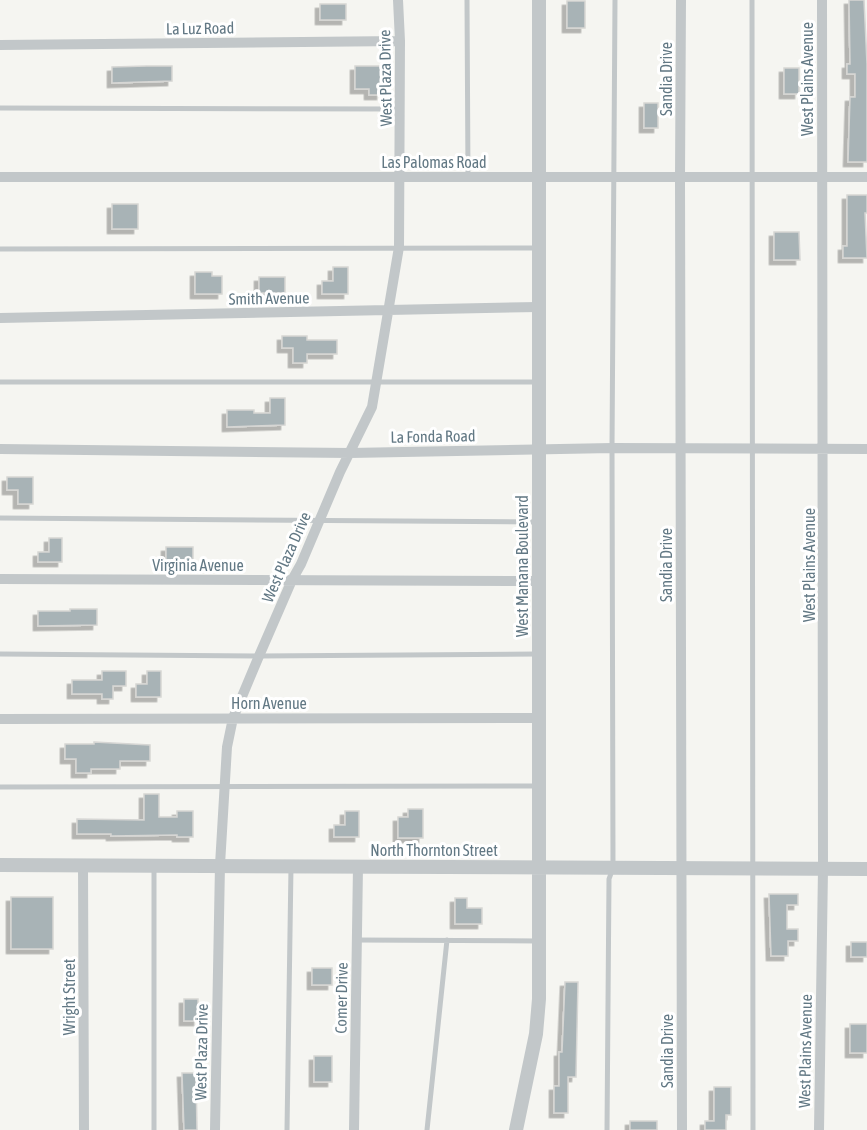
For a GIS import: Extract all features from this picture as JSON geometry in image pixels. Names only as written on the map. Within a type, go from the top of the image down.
[{"type":"street","name":"West Plaza Drive","points":[[215,1130],[220,865],[227,747],[233,718],[259,656],[372,407],[399,247],[400,41],[398,0]]},
{"type":"street","name":"West Manana Boulevard","points":[[516,1130],[536,1034],[539,999],[538,0]]},
{"type":"street","name":"Sandia Drive","points":[[681,0],[682,1130]]},
{"type":"street","name":"West Plains Avenue","points":[[819,1130],[823,868],[822,0]]},
{"type":"street","name":"La Luz Road","points":[[0,45],[400,41]]},
{"type":"street","name":"Las Palomas Road","points":[[0,177],[867,177]]},
{"type":"street","name":"Smith Avenue","points":[[0,318],[538,307]]},
{"type":"street","name":"La Fonda Road","points":[[0,448],[350,453],[612,448],[867,449]]},
{"type":"street","name":"Virginia Avenue","points":[[0,579],[540,581]]},
{"type":"street","name":"Horn Avenue","points":[[0,719],[538,718]]},
{"type":"street","name":"North Thornton Street","points":[[0,865],[867,869]]},
{"type":"street","name":"Wright Street","points":[[83,865],[84,1130]]},
{"type":"street","name":"Comer Drive","points":[[354,1130],[358,866]]},
{"type":"lane","points":[[467,0],[468,177]]},
{"type":"lane","points":[[607,1130],[609,879],[613,867],[612,448],[615,0]]},
{"type":"lane","points":[[752,0],[753,1130]]},
{"type":"lane","points":[[0,108],[400,109]]},
{"type":"lane","points":[[0,249],[538,248]]},
{"type":"lane","points":[[0,382],[539,382]]},
{"type":"lane","points":[[0,518],[539,522]]},
{"type":"lane","points":[[0,654],[259,656],[538,654]]},
{"type":"lane","points":[[0,787],[538,786]]},
{"type":"lane","points":[[154,865],[154,1130]]},
{"type":"lane","points":[[287,1130],[291,866]]},
{"type":"lane","points":[[357,940],[539,941]]},
{"type":"lane","points":[[427,1130],[447,940]]},
{"type":"building","points":[[849,0],[864,0],[867,64],[867,162],[848,162],[850,97],[855,97],[855,74],[847,74],[847,64],[850,64]]},
{"type":"building","points":[[567,1],[585,1],[585,28],[567,28]]},
{"type":"building","points":[[320,4],[346,4],[346,20],[320,20]]},
{"type":"building","points":[[172,66],[172,81],[112,83],[112,67]]},
{"type":"building","points":[[355,66],[381,66],[381,95],[369,95],[369,89],[355,89]]},
{"type":"building","points":[[784,68],[799,68],[799,94],[784,94]]},
{"type":"building","points":[[644,103],[658,103],[658,128],[644,128]]},
{"type":"building","points":[[847,195],[867,195],[867,213],[865,213],[867,258],[843,258],[843,246],[847,246]]},
{"type":"building","points":[[112,204],[138,204],[138,229],[112,229]]},
{"type":"building","points":[[774,232],[799,232],[800,260],[774,260]]},
{"type":"building","points":[[333,267],[348,267],[348,294],[322,294],[322,281],[333,281]]},
{"type":"building","points":[[195,272],[212,272],[212,276],[222,276],[222,294],[195,294]]},
{"type":"building","points":[[259,277],[285,277],[285,293],[259,293]]},
{"type":"building","points":[[282,336],[307,336],[307,340],[337,340],[337,354],[307,354],[307,363],[293,363],[293,348],[282,348]]},
{"type":"building","points":[[270,398],[285,398],[285,425],[227,427],[227,410],[254,410],[254,413],[270,413]]},
{"type":"building","points":[[7,477],[33,477],[33,504],[18,504],[18,490],[7,490]]},
{"type":"building","points":[[49,538],[62,538],[62,562],[38,562],[38,552],[49,552]]},
{"type":"building","points":[[166,547],[193,547],[193,563],[166,563]]},
{"type":"building","points":[[70,609],[97,609],[97,625],[38,626],[38,611],[70,611]]},
{"type":"building","points":[[102,671],[126,671],[126,686],[113,686],[113,699],[102,699],[102,694],[72,694],[72,680],[102,680]]},
{"type":"building","points":[[147,671],[161,671],[161,697],[136,697],[136,684],[147,684]]},
{"type":"building","points":[[94,742],[150,745],[150,761],[120,761],[120,769],[91,769],[91,773],[76,773],[76,759],[65,759],[65,744],[94,744]]},
{"type":"building","points":[[144,794],[159,794],[159,817],[177,817],[177,811],[193,811],[193,837],[77,834],[77,819],[144,820]]},
{"type":"building","points":[[408,809],[423,809],[423,838],[398,838],[398,817],[408,817]]},
{"type":"building","points":[[345,811],[359,811],[359,837],[334,837],[334,825],[345,825]]},
{"type":"building","points":[[769,894],[798,894],[798,905],[787,905],[787,929],[798,929],[798,941],[788,941],[788,956],[771,956]]},
{"type":"building","points":[[11,897],[53,897],[53,949],[11,949]]},
{"type":"building","points":[[455,898],[467,898],[467,908],[482,908],[482,924],[455,924]]},
{"type":"building","points":[[851,942],[867,942],[867,957],[851,957]]},
{"type":"building","points":[[312,968],[332,968],[332,985],[312,985]]},
{"type":"building","points":[[565,982],[578,982],[576,1077],[568,1077],[568,1113],[554,1113],[554,1086],[559,1086],[559,1052],[562,1052]]},
{"type":"building","points":[[184,999],[198,999],[198,1021],[184,1021]]},
{"type":"building","points":[[850,1024],[867,1024],[867,1053],[850,1053]]},
{"type":"building","points":[[314,1056],[332,1056],[332,1082],[314,1082]]},
{"type":"building","points":[[182,1073],[196,1073],[197,1130],[184,1130]]},
{"type":"building","points":[[714,1087],[731,1087],[731,1115],[726,1115],[726,1130],[705,1130],[705,1121],[714,1121]]},
{"type":"building","points":[[630,1121],[657,1121],[657,1130],[630,1130]]}]
